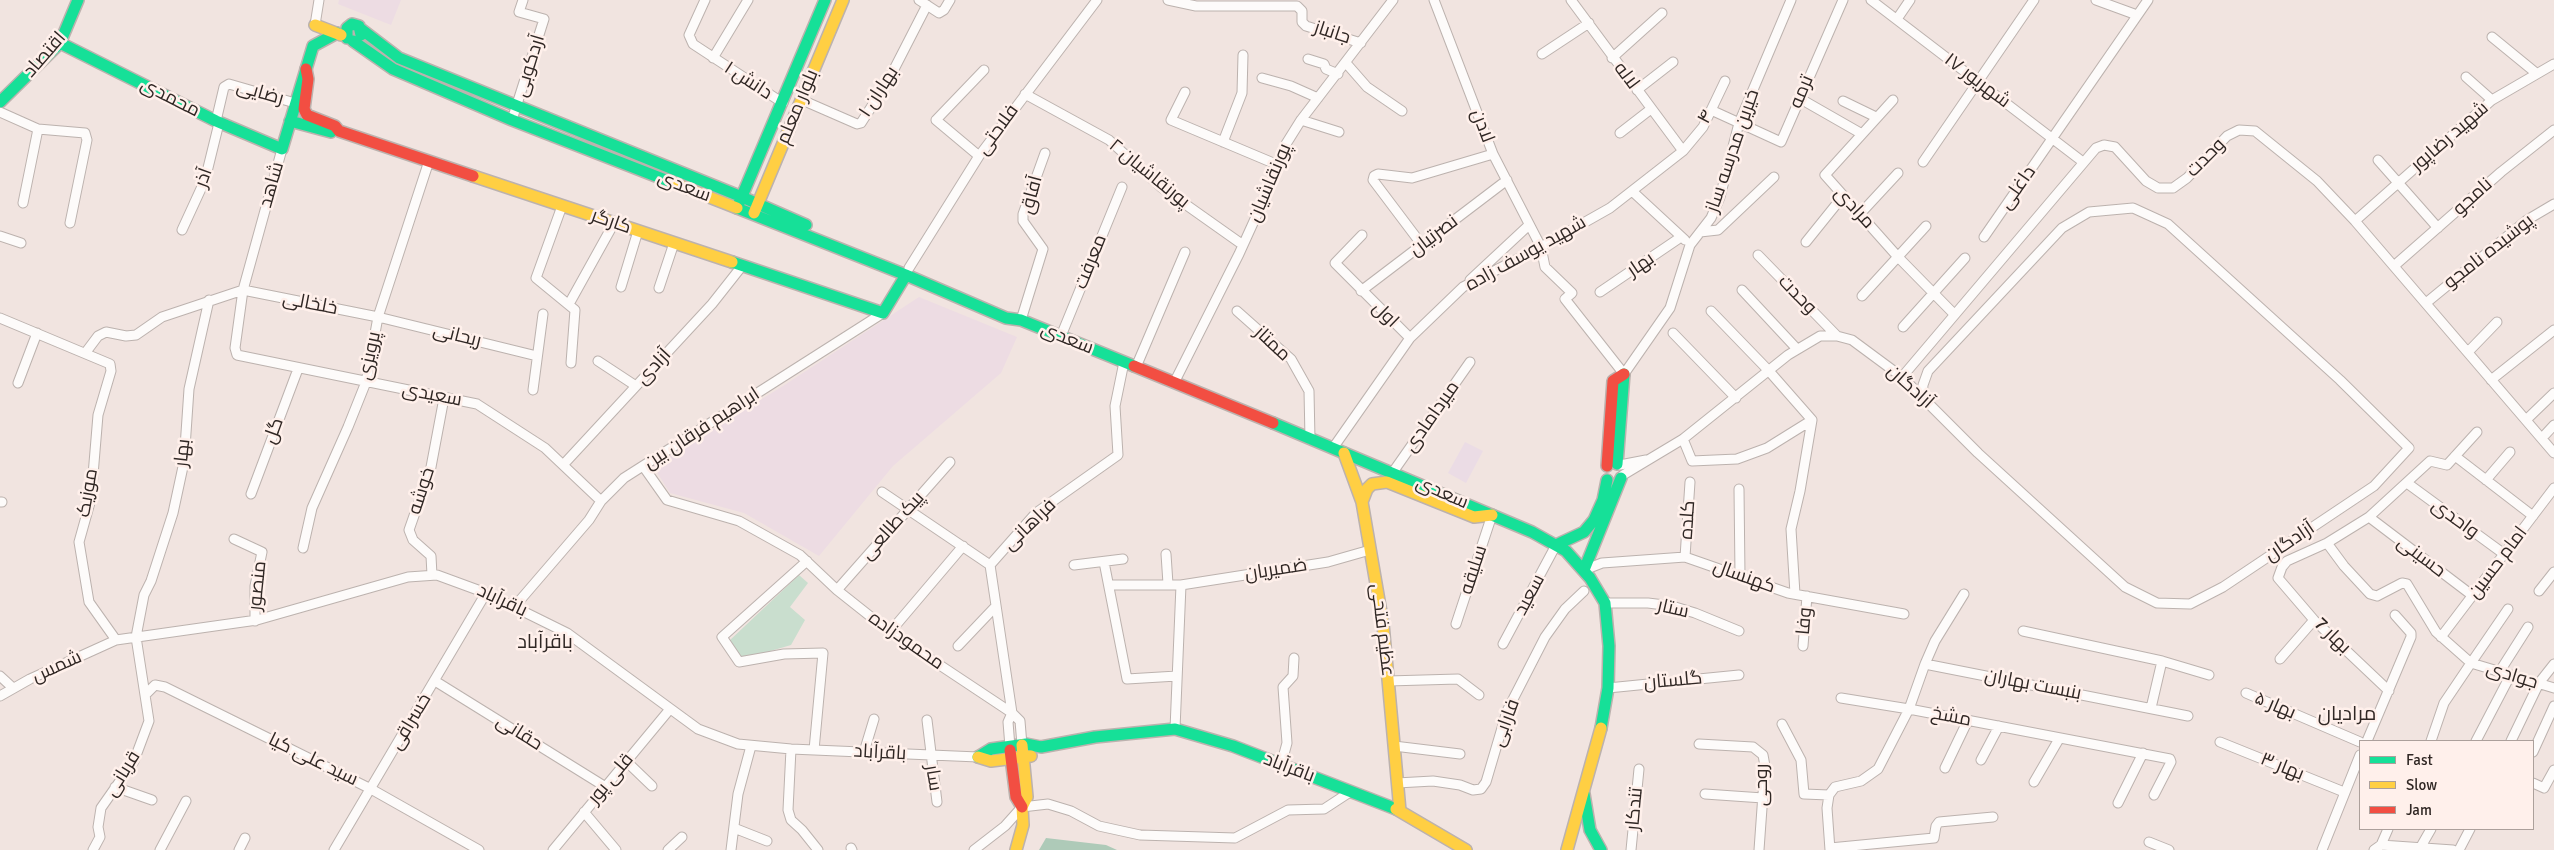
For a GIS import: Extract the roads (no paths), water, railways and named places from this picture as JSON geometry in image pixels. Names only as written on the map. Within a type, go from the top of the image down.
[{"type":"main road","name":"اقتصاد","points":[[0,102],[60,43],[78,0]]},
{"type":"main road","name":"بلوار معلم","points":[[738,208],[825,0]]},
{"type":"main road","name":"بلوار معلم","points":[[756,209],[843,0]]},
{"type":"main road","points":[[315,24],[357,26]]},
{"type":"main road","name":"سعدی","points":[[315,24],[346,37],[393,69],[512,120],[738,208],[778,213],[908,271],[1006,318],[1021,320],[1393,472],[1492,515],[1556,546],[1584,570],[1605,603],[1610,646],[1608,688],[1599,741],[1567,850]]},
{"type":"main road","points":[[346,37],[347,28],[357,26]]},
{"type":"main road","name":"سعدی","points":[[357,26],[399,58],[742,197],[756,209],[908,271]]},
{"type":"main road","name":"شاهد","points":[[282,149],[315,44],[346,37]]},
{"type":"main road","name":"محمدی","points":[[60,43],[218,122],[282,149]]},
{"type":"main road","points":[[290,121],[333,132],[339,131],[335,126],[307,115],[304,109],[308,79],[306,69]]},
{"type":"main road","name":"کارگر","points":[[339,131],[882,314]]},
{"type":"main road","points":[[772,170],[771,190],[778,213]]},
{"type":"main road","name":"ابراهیم فرقان بین","points":[[882,314],[908,271]]},
{"type":"main road","points":[[1556,546],[1597,524],[1618,470],[1624,374]]},
{"type":"main road","name":"عظیم فتحی","points":[[1344,453],[1362,502],[1383,624],[1400,811]]},
{"type":"main road","points":[[1584,570],[1603,500],[1607,480],[1604,472],[1618,470]]},
{"type":"main road","points":[[1362,502],[1367,488],[1372,484],[1387,482],[1474,517],[1492,515]]},
{"type":"main road","name":"باقرآباد","points":[[978,757],[990,749],[1016,746],[1041,747],[1095,737],[1175,729],[1233,746],[1400,811],[1466,850]]},
{"type":"main road","points":[[1016,746],[1023,758],[1027,798],[1022,807]]},
{"type":"main road","points":[[1016,746],[1010,759],[1016,797],[1022,807],[1023,825],[1016,850]]},
{"type":"main road","name":"باقرآباد","points":[[978,757],[991,761],[1030,757],[1041,747]]},
{"type":"main road","points":[[1583,792],[1590,830],[1600,850]]},
{"type":"main road","points":[[1561,850],[1572,832]]},
{"type":"street","points":[[315,24],[319,0]]},
{"type":"street","name":"آردکوبی","points":[[512,120],[544,19],[519,12],[524,0]]},
{"type":"street","name":"دانش ۱","points":[[705,0],[689,34],[693,44],[782,103]]},
{"type":"street","points":[[713,58],[748,0]]},
{"type":"street","points":[[923,2],[942,12],[950,0]]},
{"type":"street","name":"فلاحتی","points":[[908,271],[979,156],[1098,0]]},
{"type":"street","name":"جانباز","points":[[1168,0],[1196,6],[1282,3],[1300,7],[1302,22],[1306,26],[1361,43]]},
{"type":"street","points":[[1379,0],[1391,2]]},
{"type":"street","name":"لادن","points":[[1434,0],[1493,154],[1541,247],[1544,267],[1572,294],[1565,300],[1624,374]]},
{"type":"street","name":"لاله","points":[[1571,0],[1612,58],[1683,151]]},
{"type":"street","name":"خیرین مدرسه ساز","points":[[1624,374],[1670,308],[1690,245],[1710,218],[1720,197],[1739,123],[1791,0]]},
{"type":"street","name":"ترمه","points":[[1739,123],[1781,142],[1843,0]]},
{"type":"street","name":"۱۷ شهریور","points":[[1871,0],[2083,162]]},
{"type":"street","points":[[1897,19],[1910,0]]},
{"type":"street","points":[[1923,162],[2034,0]]},
{"type":"street","points":[[2096,0],[2137,15]]},
{"type":"street","name":"داغلی","points":[[1984,237],[2148,0]]},
{"type":"street","name":"بهاران ۱","points":[[802,100],[858,124],[860,123],[888,81],[923,2]]},
{"type":"street","name":"پورنقاشیان","points":[[1174,383],[1243,245],[1286,144],[1301,120],[1338,74],[1391,2]]},
{"type":"street","points":[[1612,58],[1662,13]]},
{"type":"street","points":[[1542,54],[1589,23]]},
{"type":"street","points":[[2492,37],[2536,73]]},
{"type":"street","points":[[1223,142],[1242,93],[1243,55]]},
{"type":"street","points":[[1308,59],[1324,64],[1326,69],[1338,74]]},
{"type":"street","points":[[1637,90],[1673,62]]},
{"type":"street","points":[[1346,63],[1367,86],[1402,112]]},
{"type":"street","name":"شهید رضاپور","points":[[2355,221],[2492,100],[2554,64]]},
{"type":"street","points":[[979,156],[936,120],[984,70]]},
{"type":"street","points":[[2466,77],[2492,100]]},
{"type":"street","points":[[1262,78],[1291,86],[1318,98]]},
{"type":"street","name":"۴","points":[[1683,151],[1703,126],[1725,81]]},
{"type":"street","name":"آذر","points":[[182,230],[205,180],[225,84]]},
{"type":"street","name":"رضایی","points":[[225,84],[260,91],[295,103]]},
{"type":"street","points":[[1185,92],[1171,120],[1278,165]]},
{"type":"street","name":"پورنقاشیان ۲","points":[[1025,94],[1109,140],[1161,187],[1243,245]]},
{"type":"street","points":[[1799,98],[1862,134]]},
{"type":"street","name":"مرادی","points":[[1893,100],[1825,172],[1826,178],[1898,257],[1954,314]]},
{"type":"street","points":[[1843,101],[1876,117]]},
{"type":"street","points":[[1620,133],[1652,109]]},
{"type":"street","points":[[1711,110],[1739,123]]},
{"type":"street","points":[[0,112],[38,129],[85,133],[86,140],[70,223]]},
{"type":"street","points":[[1301,120],[1339,132]]},
{"type":"street","points":[[23,203],[38,129]]},
{"type":"street","name":"وحدت","points":[[1902,377],[2096,148],[2104,145],[2115,147],[2146,182],[2158,188],[2173,188],[2187,178],[2227,136],[2239,130],[2255,131],[2316,181],[2355,221],[2554,453]]},
{"type":"street","name":"نامجو","points":[[2394,266],[2501,172],[2554,130]]},
{"type":"street","name":"شاهد","points":[[236,352],[242,290],[282,149]]},
{"type":"street","name":"شهید یوسف زاده","points":[[1333,448],[1410,338],[1463,287],[1541,247],[1610,208],[1683,151]]},
{"type":"street","name":"آفاق","points":[[1021,320],[1043,249],[1023,221],[1023,214],[1045,152]]},
{"type":"street","points":[[1422,245],[1373,180],[1374,176],[1378,174],[1412,178],[1493,154]]},
{"type":"street","points":[[2378,160],[2397,184],[2438,228]]},
{"type":"street","name":"پرویزی","points":[[303,548],[312,508],[348,428],[366,382],[378,317],[429,161]]},
{"type":"street","points":[[1860,214],[1898,173]]},
{"type":"street","points":[[1700,232],[1718,230],[1774,178]]},
{"type":"street","name":"نصرتیان","points":[[1361,291],[1507,180]]},
{"type":"street","name":"معرفت","points":[[1060,336],[1122,187]]},
{"type":"street","points":[[1632,191],[1690,245]]},
{"type":"street","points":[[1806,242],[1843,196]]},
{"type":"street","name":"پوشیده نامجو","points":[[2426,303],[2526,220],[2554,204]]},
{"type":"street","points":[[562,206],[536,278],[575,310],[571,363]]},
{"type":"street","name":"آزادگان","points":[[1837,336],[1852,340],[1902,377],[1922,397],[1978,453],[2125,587],[2157,603],[2190,604],[2223,586],[2374,486],[2409,448],[2340,380],[2168,224],[2133,208],[2089,212],[2062,228],[1928,371],[1923,385],[1922,397]]},
{"type":"street","points":[[569,304],[614,223]]},
{"type":"street","points":[[1463,287],[1529,225]]},
{"type":"street","points":[[1862,296],[1926,226]]},
{"type":"street","points":[[621,287],[638,231]]},
{"type":"street","name":"اول","points":[[1362,235],[1335,263],[1410,338]]},
{"type":"street","points":[[0,236],[21,243]]},
{"type":"street","name":"بهار","points":[[1600,292],[1681,237]]},
{"type":"street","points":[[659,288],[674,244]]},
{"type":"street","points":[[1136,367],[1186,252]]},
{"type":"street","name":"وحدت","points":[[1758,255],[1837,336]]},
{"type":"street","points":[[1903,327],[1965,258]]},
{"type":"street","name":"آزادی","points":[[563,465],[712,304],[742,266]]},
{"type":"street","points":[[0,318],[86,352],[98,336],[106,332],[126,336],[136,335],[162,316],[242,290]]},
{"type":"street","name":"خلخالی","points":[[242,290],[378,317]]},
{"type":"street","points":[[1742,290],[1797,350]]},
{"type":"street","name":"بهار","points":[[136,637],[144,595],[152,581],[173,513],[184,462],[189,389],[209,300]]},
{"type":"street","name":"ممتاز","points":[[1237,311],[1291,359],[1309,391],[1310,438]]},
{"type":"street","points":[[1711,312],[1769,371],[1812,420]]},
{"type":"street","points":[[533,390],[543,314]]},
{"type":"street","name":"ابراهیم فرقان بین","points":[[514,606],[589,520],[601,501],[624,478],[882,314]]},
{"type":"street","name":"ریحانی","points":[[378,317],[537,356]]},
{"type":"street","points":[[2468,352],[2497,322]]},
{"type":"street","points":[[2492,380],[2554,330]]},
{"type":"street","points":[[18,383],[37,333]]},
{"type":"street","points":[[1673,333],[1736,398]]},
{"type":"street","points":[[1618,470],[1656,458],[1797,350],[1820,336],[1837,336]]},
{"type":"street","name":"موزیک","points":[[86,352],[110,364],[111,371],[98,415],[90,499],[80,534],[79,549],[89,602],[116,640]]},
{"type":"street","name":"سعیدی","points":[[236,352],[240,357],[477,404],[545,448],[601,501]]},
{"type":"street","points":[[598,360],[636,386]]},
{"type":"street","name":"فراهانی","points":[[1016,746],[1008,722],[1012,713],[990,565],[1036,513],[1118,455],[1115,406],[1124,362]]},
{"type":"street","name":"میردامادی","points":[[1393,472],[1470,362]]},
{"type":"street","name":"گل","points":[[251,494],[298,369]]},
{"type":"street","points":[[2526,420],[2554,393]]},
{"type":"street","name":"خوشه","points":[[432,575],[431,556],[413,540],[409,530],[431,467],[444,398]]},
{"type":"street","points":[[1683,439],[1692,461],[1738,459],[1767,448],[1812,420]]},
{"type":"street","points":[[1795,594],[1790,529],[1805,464],[1812,420]]},
{"type":"street","points":[[2542,438],[2554,426]]},
{"type":"street","points":[[2327,543],[2369,518],[2430,461],[2447,464],[2477,432]]},
{"type":"street","points":[[2486,480],[2510,452]]},
{"type":"street","points":[[2456,456],[2533,516]]},
{"type":"street","name":"پیک طالعی","points":[[837,590],[950,462]]},
{"type":"street","name":"محمودزاده","points":[[643,466],[666,500],[739,521],[800,555],[837,590],[890,632],[1012,713]]},
{"type":"street","name":"کلده","points":[[1685,557],[1690,482]]},
{"type":"street","name":"واحدی","points":[[2407,483],[2504,554]]},
{"type":"street","name":"امام حسین","points":[[2442,637],[2554,488]]},
{"type":"street","points":[[1739,489],[1740,575]]},
{"type":"street","points":[[882,492],[990,565]]},
{"type":"street","name":"سلیقه","points":[[1456,624],[1492,515]]},
{"type":"street","name":"حسینی","points":[[2369,518],[2473,596]]},
{"type":"street","name":"منصور","points":[[234,540],[262,552],[255,586],[255,621]]},
{"type":"street","name":"بهار 7","points":[[2327,543],[2287,561],[2282,567],[2278,578],[2314,620],[2389,691]]},
{"type":"street","name":"جوادی","points":[[2327,543],[2344,566],[2370,594],[2377,596],[2402,582],[2407,584],[2442,637],[2471,663],[2554,688]]},
{"type":"street","points":[[890,632],[963,546]]},
{"type":"street","name":"سعید","points":[[1503,644],[1556,546]]},
{"type":"street","name":"ضمیریان","points":[[1110,585],[1181,585],[1328,562],[1370,550]]},
{"type":"street","points":[[1166,554],[1168,584]]},
{"type":"street","name":"کهنسال","points":[[1584,570],[1602,563],[1685,557],[1795,594],[1904,614]]},
{"type":"street","points":[[1074,565],[1123,559]]},
{"type":"street","points":[[807,561],[722,637],[739,662],[784,654],[823,653],[814,750]]},
{"type":"street","points":[[1104,562],[1127,680],[1177,676]]},
{"type":"street","points":[[2539,591],[2554,572]]},
{"type":"street","name":"باقرآباد","points":[[116,640],[255,621],[408,577],[432,575],[451,579],[486,593],[567,633],[698,729],[751,746],[978,757]]},
{"type":"street","points":[[1175,729],[1181,585]]},
{"type":"street","name":"فارابی","points":[[1397,783],[1433,780],[1460,784],[1472,790],[1481,789],[1486,782],[1507,711],[1545,637],[1565,609],[1584,591]]},
{"type":"street","name":"خسراقی","points":[[334,850],[486,593]]},
{"type":"street","points":[[1841,698],[1909,709],[1935,641],[1964,594]]},
{"type":"street","name":"وفا","points":[[1803,646],[1808,596]]},
{"type":"street","name":"ستار","points":[[1605,603],[1648,603],[1672,606],[1739,631]]},
{"type":"street","points":[[958,646],[996,606]]},
{"type":"street","points":[[2471,663],[2508,609]]},
{"type":"street","points":[[2367,740],[2412,635],[2395,615]]},
{"type":"street","points":[[2280,660],[2314,620]]},
{"type":"street","points":[[2500,671],[2528,627]]},
{"type":"street","points":[[2023,631],[2162,661],[2209,675]]},
{"type":"street","name":"قربانی","points":[[92,850],[100,837],[98,827],[101,808],[131,767],[144,738],[149,713],[136,637]]},
{"type":"street","name":"شمس","points":[[0,696],[13,688],[116,640]]},
{"type":"street","points":[[1281,765],[1287,743],[1283,687],[1293,676],[1294,658]]},
{"type":"street","points":[[2151,708],[2162,661]]},
{"type":"street","name":"جوادی","points":[[2431,740],[2444,703],[2471,663]]},
{"type":"street","name":"بنبست بهاران","points":[[1925,664],[2188,716]]},
{"type":"street","points":[[2511,740],[2539,683],[2554,664]]},
{"type":"street","name":"گلستان","points":[[1608,688],[1739,675]]},
{"type":"street","points":[[0,676],[13,688]]},
{"type":"street","points":[[2477,740],[2510,676]]},
{"type":"street","points":[[1388,681],[1458,679],[1479,695]]},
{"type":"street","name":"حقانی","points":[[435,680],[604,786]]},
{"type":"street","name":"سید علی کیا","points":[[145,695],[156,685],[165,687],[370,789],[479,850]]},
{"type":"street","name":"بهار ۵","points":[[2246,693],[2359,742]]},
{"type":"street","points":[[2534,750],[2554,706]]},
{"type":"street","name":"قلی پور","points":[[553,850],[604,786],[670,709]]},
{"type":"street","name":"مشخ","points":[[1830,795],[1835,787],[1862,781],[1878,769],[1909,709],[2170,759],[2171,762],[2154,794]]},
{"type":"street","points":[[864,752],[874,719]]},
{"type":"street","name":"سار","points":[[927,720],[937,802]]},
{"type":"street","points":[[1945,768],[1968,720]]},
{"type":"street","points":[[1782,724],[1801,760],[1804,794],[1830,795],[1827,808],[1830,849],[1934,838],[1936,826],[1940,822],[1993,817]]},
{"type":"street","points":[[1981,760],[1999,726]]},
{"type":"street","points":[[2034,782],[2059,739]]},
{"type":"street","name":"بهار ۳","points":[[2220,742],[2344,792]]},
{"type":"street","name":"روحی","points":[[1699,744],[1753,747],[1760,752],[1765,766],[1759,850]]},
{"type":"street","points":[[731,850],[738,794],[751,746]]},
{"type":"street","points":[[1394,746],[1460,754]]},
{"type":"street","points":[[791,749],[788,810],[791,820],[818,850]]},
{"type":"street","points":[[2118,803],[2143,753]]},
{"type":"street","points":[[2322,850],[2359,757]]},
{"type":"street","points":[[626,761],[652,786]]},
{"type":"street","name":"تندکار","points":[[1631,850],[1638,769]]},
{"type":"street","points":[[2534,784],[2544,788],[2554,770]]},
{"type":"street","points":[[115,787],[152,800]]},
{"type":"street","points":[[974,850],[1005,826],[1022,807],[1048,804],[1071,811],[1099,826],[1140,835],[1235,838],[1288,810],[1324,809],[1350,792]]},
{"type":"street","points":[[1705,794],[1763,798]]},
{"type":"street","points":[[160,850],[186,801]]},
{"type":"street","points":[[584,812],[616,850]]},
{"type":"street","points":[[734,828],[767,841]]},
{"type":"street","points":[[2387,830],[2378,847],[2453,850]]},
{"type":"street","points":[[2420,849],[2430,830]]},
{"type":"street","points":[[2460,850],[2470,830]]},
{"type":"street","points":[[668,850],[682,837]]},
{"type":"street","points":[[239,850],[245,838]]},
{"type":"street","points":[[2149,842],[2168,850]]},
{"type":"district","name":"باقرآباد","points":[[545,643]]},
{"type":"district","name":"مرادیان","points":[[2347,715]]}]
